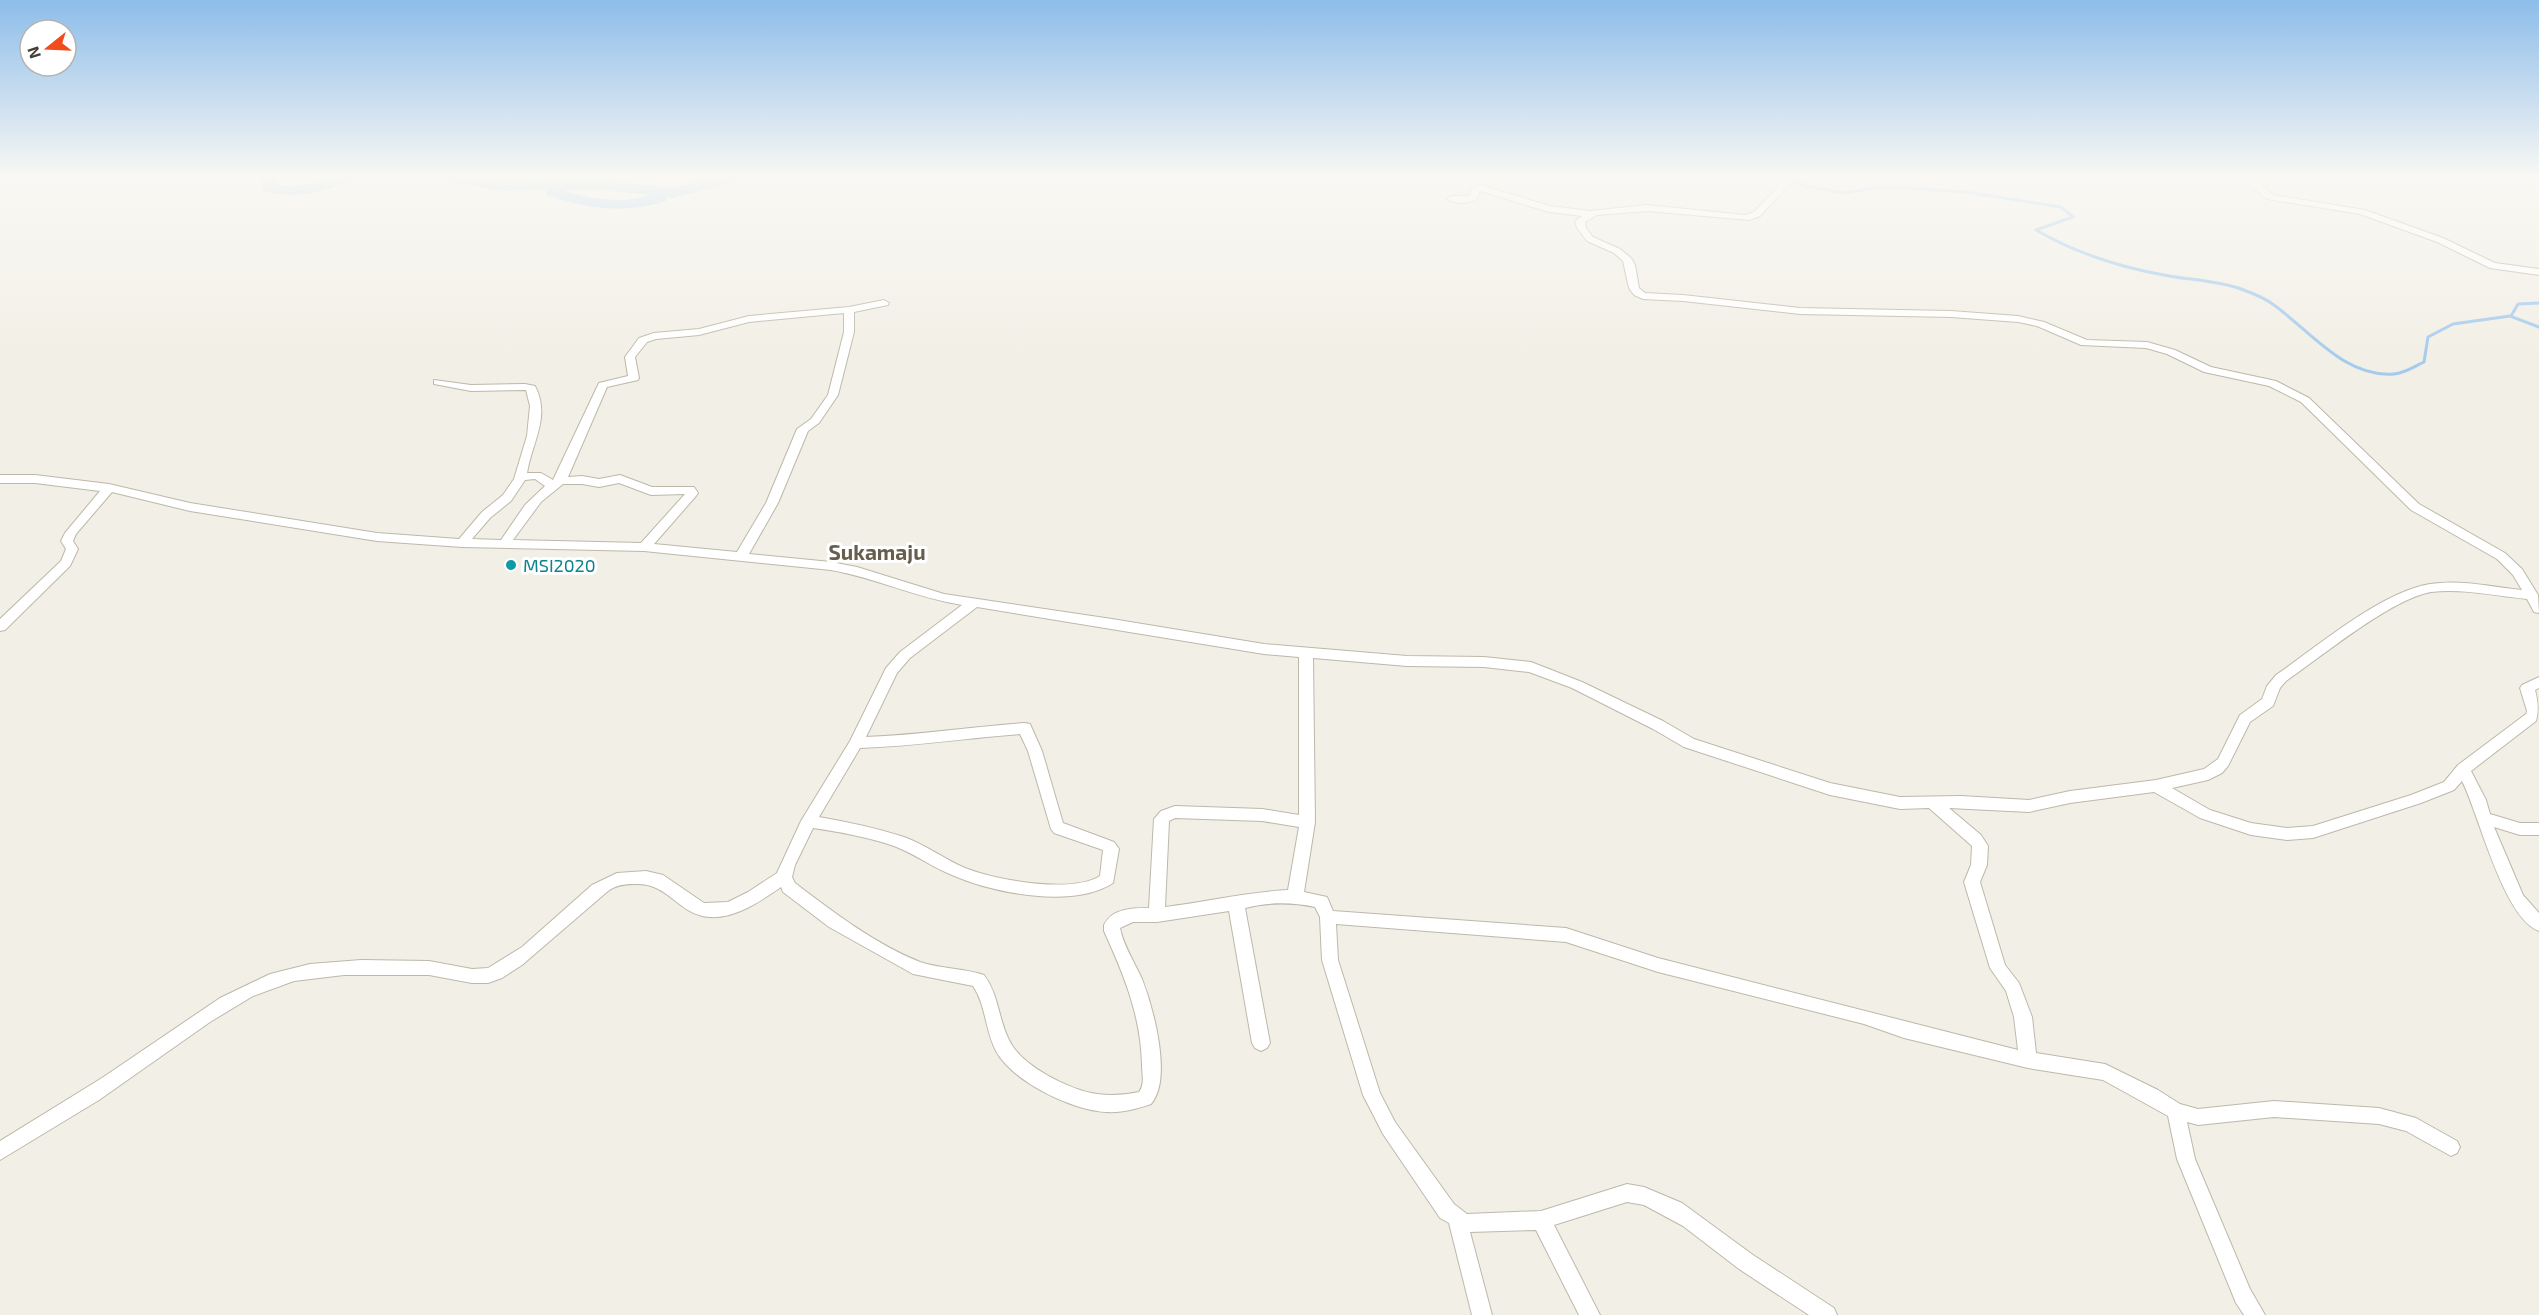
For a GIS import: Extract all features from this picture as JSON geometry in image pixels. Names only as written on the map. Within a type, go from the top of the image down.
[{"type":"street","points":[[1588,237],[1618,252],[1628,260],[1632,267],[1633,286],[1638,294],[1643,296],[1683,298],[1800,311],[1951,314],[2018,319],[2040,324],[2094,345],[2147,345],[2171,352],[2208,370],[2254,378],[2281,387],[2305,400],[2415,507],[2501,556],[2518,572],[2539,609]]},
{"type":"street","points":[[2433,237],[2493,266],[2539,272]]},
{"type":"street","points":[[505,543],[526,512],[556,483],[603,385],[634,378],[630,357],[643,340],[659,335],[699,332],[749,319],[849,310],[884,303]]},
{"type":"street","points":[[740,558],[772,502],[803,429],[815,421],[831,400],[849,332],[849,310]]},
{"type":"street","points":[[438,382],[471,388],[510,386],[531,388],[536,406],[532,436],[521,477],[507,498],[486,515],[462,543]]},
{"type":"street","points":[[521,477],[537,475],[556,483],[582,480],[599,483],[620,479],[651,491],[690,490],[692,493],[644,547]]},
{"type":"street","points":[[0,479],[34,479],[109,489],[164,502],[310,528],[412,541],[644,547],[853,570],[943,598],[1306,654],[1407,661],[1485,662],[1531,667],[1600,696],[1689,743],[1830,789],[1887,802],[2029,806],[2190,779],[2217,769],[2230,752],[2245,719],[2268,702],[2274,686],[2281,678],[2393,600],[2421,590],[2443,588],[2532,595]]},
{"type":"street","points":[[0,627],[66,563],[72,549],[67,541],[70,533],[109,489]]},
{"type":"street","points":[[975,602],[897,663],[856,743],[809,821],[787,865],[784,877],[789,887],[835,922],[891,956],[919,969],[978,980],[987,992],[997,1032],[1007,1053],[1033,1074],[1065,1091],[1093,1102],[1110,1104],[1137,1101],[1149,1094],[1151,1042],[1144,1003],[1112,931],[1112,925],[1121,918],[1236,904],[1260,897],[1295,896],[1321,902],[1328,917],[1330,960],[1372,1095],[1407,1156],[1447,1211],[1465,1223],[1541,1220],[1627,1193],[1642,1194],[1676,1211],[1827,1315]]},
{"type":"street","points":[[1295,896],[1307,822],[1306,654]]},
{"type":"street","points":[[2156,786],[2205,814],[2251,829],[2287,834],[2313,832],[2449,786],[2463,769],[2531,717],[2534,711],[2527,688],[2539,682]]},
{"type":"street","points":[[809,821],[912,847],[963,874],[1016,886],[1077,890],[1099,887],[1107,879],[1111,849],[1109,846],[1059,829],[1056,825],[1035,751],[1025,728],[910,741],[856,743]]},
{"type":"street","points":[[2463,769],[2479,800],[2483,818],[2517,899],[2539,924]]},
{"type":"street","points":[[1932,802],[1972,835],[1980,846],[1979,865],[1972,882],[1998,968],[2013,988],[2023,1017],[2028,1060]]},
{"type":"street","points":[[1157,915],[1162,819],[1166,815],[1175,812],[1262,815],[1307,822]]},
{"type":"street","points":[[2483,818],[2520,829],[2539,829]]},
{"type":"street","points":[[0,1151],[124,1074],[194,1023],[242,994],[290,975],[331,969],[431,968],[481,976],[495,973],[513,962],[593,893],[617,880],[647,878],[660,881],[695,908],[718,911],[753,898],[784,877]]},
{"type":"street","points":[[1236,904],[1260,1043]]},
{"type":"street","points":[[1328,917],[1566,935],[1658,964],[1864,1017],[1905,1030],[2028,1060],[2105,1072],[2176,1111],[2199,1117],[2274,1109],[2379,1116],[2410,1124],[2451,1147]]},
{"type":"street","points":[[2176,1111],[2186,1159],[2243,1296],[2255,1315]]},
{"type":"street","points":[[1457,1219],[1482,1315]]},
{"type":"street","points":[[1541,1220],[1590,1315]]},
{"type":"waterway","points":[[2049,237],[2084,253],[2135,269],[2223,284],[2254,294],[2274,305],[2344,361],[2360,369],[2376,373],[2394,374],[2424,362],[2428,337],[2453,324],[2510,316],[2539,327]]},
{"type":"waterway","points":[[2511,316],[2518,304],[2539,303]]},
{"type":"place","name":"MSI2020","points":[[511,565]]},
{"type":"district","name":"Sukamaju","points":[[877,551]]}]
